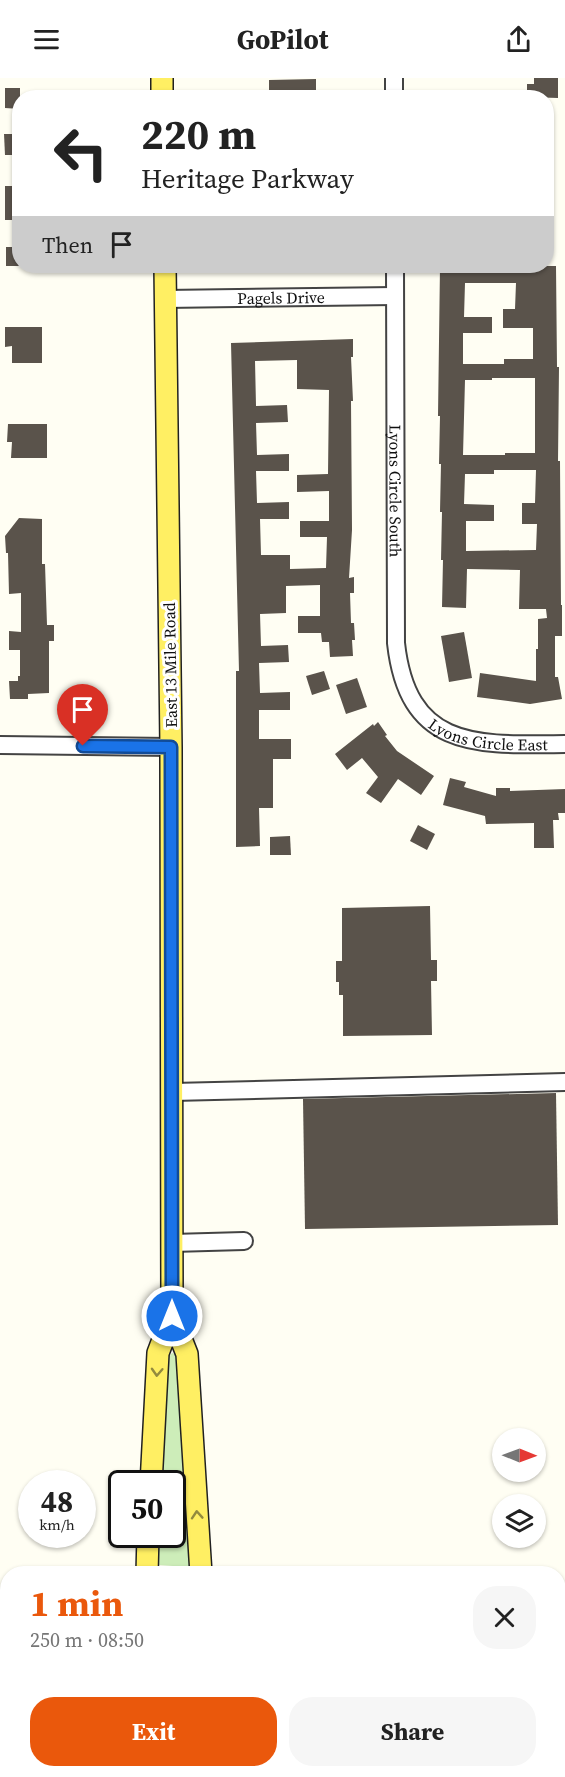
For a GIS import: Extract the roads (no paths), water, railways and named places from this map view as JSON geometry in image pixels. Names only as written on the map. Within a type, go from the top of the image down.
[{"type":"main road","name":"East 13 Mile Road","points":[[152,1470],[158,1353],[172,1316],[171,747],[165,273]]},
{"type":"main road","name":"East 13 Mile Road","points":[[172,1316],[187,1354],[200,1566]]},
{"type":"main road","points":[[147,1566],[148,1548]]},
{"type":"street","name":"Lyons Circle South","points":[[395,273],[396,643],[408,694],[418,711]]},
{"type":"street","name":"Pagels Drive","points":[[165,299],[395,296]]},
{"type":"street","name":"Lyons Circle East","points":[[418,711],[435,726],[454,736],[472,741],[496,745],[565,744]]},
{"type":"street","points":[[0,745],[171,747]]},
{"type":"street","points":[[173,1092],[565,1082]]},
{"type":"street","points":[[172,1242],[244,1241]]}]
